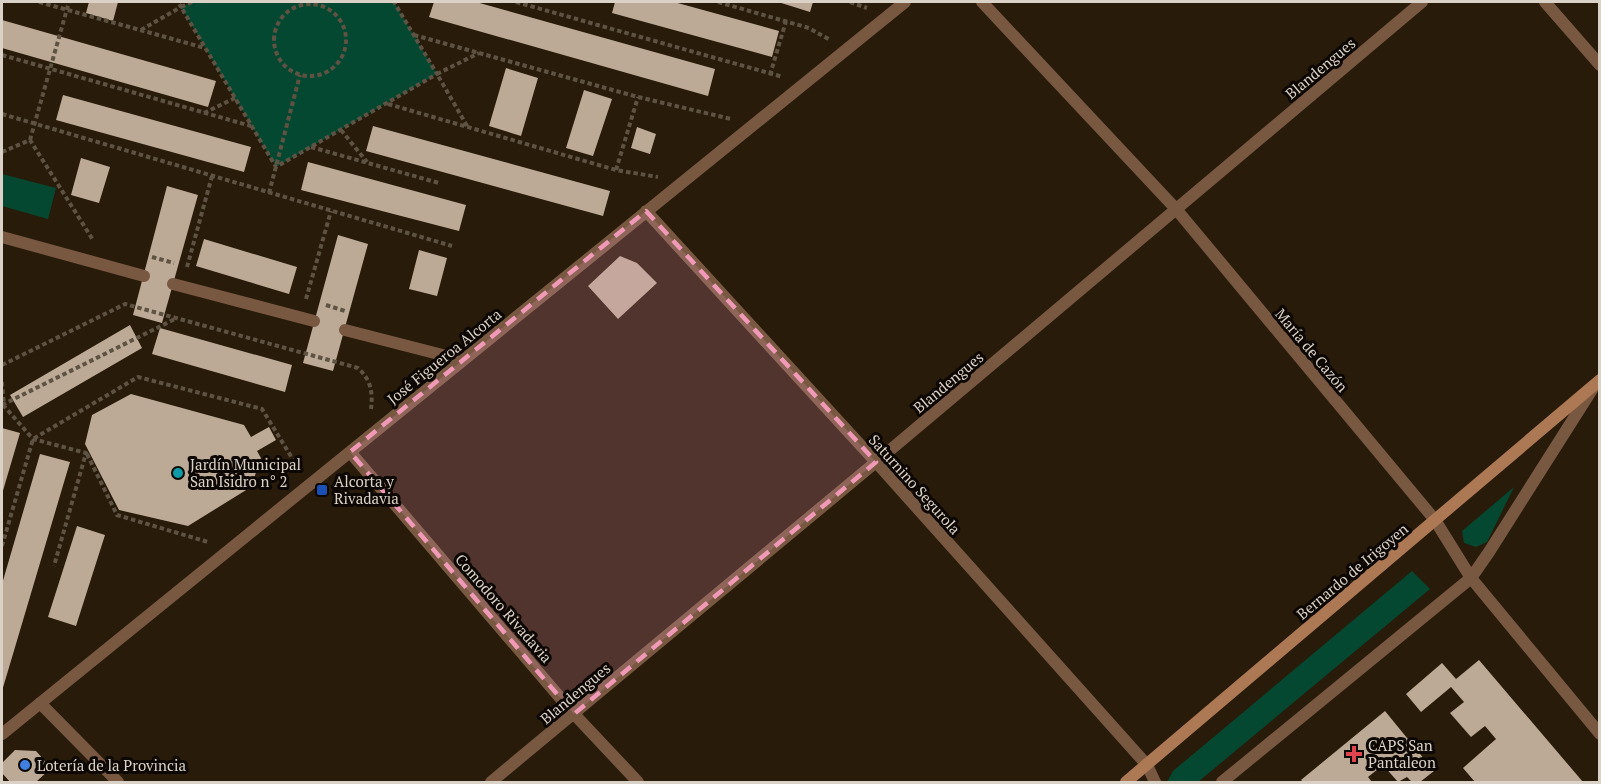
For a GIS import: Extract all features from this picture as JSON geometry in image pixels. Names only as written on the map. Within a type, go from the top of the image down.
[{"type":"street","name":"José Figueroa Alcorta","points":[[2,734],[905,2]]},
{"type":"street","name":"María de Cazón","points":[[982,2],[1176,209],[1435,520],[1470,578],[1599,734]]},
{"type":"street","name":"Blandengues","points":[[492,783],[1422,2]]},
{"type":"street","points":[[1545,2],[1599,65]]},
{"type":"street","name":"Saturnino Segurola","points":[[646,212],[876,462],[1147,765],[1155,783]]},
{"type":"street","points":[[2,237],[144,276]]},
{"type":"street","points":[[173,284],[314,321]]},
{"type":"street","points":[[345,330],[462,360]]},
{"type":"street","name":"Bernardo de Irigoyen","points":[[1126,783],[1598,381]]},
{"type":"street","name":"Bernardo de Irigoyen","points":[[1222,783],[1470,578],[1598,381]]},
{"type":"street","name":"Comodoro Rivadavia","points":[[350,452],[574,714],[638,783]]},
{"type":"street","points":[[40,703],[117,783]]},
{"type":"path","points":[[39,2],[206,48]]},
{"type":"path","points":[[2,152],[30,140],[69,2]]},
{"type":"path","points":[[178,2],[276,167]]},
{"type":"path","points":[[140,30],[192,2]]},
{"type":"path","points":[[394,2],[467,127]]},
{"type":"path","points":[[516,2],[770,75],[807,81]]},
{"type":"path","points":[[718,2],[809,28],[846,50]]},
{"type":"path","points":[[322,4],[340,21],[345,32],[345,45],[338,61],[324,73],[312,76],[300,75],[281,63],[274,41],[276,30],[280,19],[288,11],[298,6],[322,4]]},
{"type":"path","points":[[770,75],[786,21]]},
{"type":"path","points":[[413,34],[638,97],[753,125]]},
{"type":"path","points":[[276,167],[437,74],[480,53]]},
{"type":"path","points":[[2,55],[252,127]]},
{"type":"path","points":[[269,193],[300,75]]},
{"type":"path","points":[[616,170],[638,97]]},
{"type":"path","points":[[204,113],[235,98]]},
{"type":"path","points":[[387,104],[616,170],[683,182]]},
{"type":"path","points":[[2,114],[452,246]]},
{"type":"path","points":[[341,130],[367,163]]},
{"type":"path","points":[[30,140],[93,240]]},
{"type":"path","points":[[310,147],[439,183]]},
{"type":"path","points":[[187,267],[212,176]]},
{"type":"path","points":[[305,300],[331,211]]},
{"type":"path","points":[[2,365],[125,304],[358,368],[366,376],[372,392],[368,437]]},
{"type":"path","points":[[3,405],[176,318]]},
{"type":"path","points":[[2,546],[33,439],[138,377],[262,409],[309,486]]},
{"type":"path","points":[[2,382],[3,405],[33,439],[86,453],[117,515],[231,549]]},
{"type":"path","points":[[54,566],[86,453]]},
{"type":"highlighted area","points":[[646,211],[876,462],[574,714],[350,452]]},
{"type":"green space","points":[[192,2],[394,2],[437,74],[276,167],[181,7]]},
{"type":"green space","points":[[2,174],[56,188],[48,219],[2,206]]},
{"type":"green space","points":[[1514,487],[1487,542],[1476,547],[1464,543],[1462,531]]},
{"type":"green space","points":[[1412,571],[1430,589],[1198,782],[1167,782],[1173,771]]},
{"type":"building","points":[[89,2],[118,2],[113,21],[86,13]]},
{"type":"building","points":[[434,2],[476,2],[715,69],[708,96],[429,17]]},
{"type":"building","points":[[615,2],[674,2],[779,31],[772,57],[612,13]]},
{"type":"building","points":[[778,2],[813,2],[810,12]]},
{"type":"building","points":[[2,20],[216,81],[208,107],[2,48]]},
{"type":"building","points":[[506,68],[538,78],[521,136],[489,126]]},
{"type":"building","points":[[584,90],[612,99],[593,156],[566,148]]},
{"type":"building","points":[[63,95],[251,147],[244,172],[56,120]]},
{"type":"building","points":[[373,126],[610,191],[603,216],[366,151]]},
{"type":"building","points":[[637,127],[656,134],[650,154],[631,148]]},
{"type":"building","points":[[81,158],[110,167],[99,203],[71,195]]},
{"type":"building","points":[[308,162],[466,205],[459,231],[301,190]]},
{"type":"building","points":[[167,186],[198,195],[162,323],[133,315]]},
{"type":"building","points":[[338,235],[368,244],[333,371],[303,363]]},
{"type":"building","points":[[204,239],[297,267],[289,294],[196,266]]},
{"type":"building","points":[[419,250],[447,258],[437,296],[409,289]]},
{"type":"building","points":[[620,256],[637,263],[657,283],[618,319],[588,286]]},
{"type":"building","points":[[130,325],[142,348],[23,417],[10,395]]},
{"type":"building","points":[[160,328],[292,365],[285,392],[152,354]]},
{"type":"building","name":"Jardín Municipal San Isidro n° 2","points":[[131,394],[244,425],[251,437],[269,427],[276,440],[257,451],[261,458],[251,487],[188,526],[119,510],[85,444],[92,415]]},
{"type":"building","points":[[2,428],[20,433],[2,494]]},
{"type":"building","points":[[40,454],[70,462],[2,691],[2,584]]},
{"type":"building","points":[[77,526],[105,535],[76,626],[48,617]]},
{"type":"building","points":[[1479,660],[1583,782],[1475,782],[1463,768],[1496,739],[1485,726],[1471,737],[1450,713],[1464,702],[1451,687],[1421,712],[1406,694],[1442,663],[1456,679]]},
{"type":"building","points":[[1385,711],[1434,771],[1420,782],[1412,782],[1407,777],[1398,782],[1383,765],[1368,777],[1372,782],[1303,782],[1301,780]]},
{"type":"building","name":"Lotería de la Provincia","points":[[15,750],[36,751],[51,768],[36,782],[10,782],[2,773],[2,763]]},
{"type":"place","name":"Jardín Municipal San Isidro n° 2","points":[[178,473]]},
{"type":"place","name":"Alcorta y Rivadavia","points":[[322,490]]},
{"type":"place","name":"CAPS San Pantaleon","points":[[1354,754]]},
{"type":"place","name":"Lotería de la Provincia","points":[[25,765]]}]
